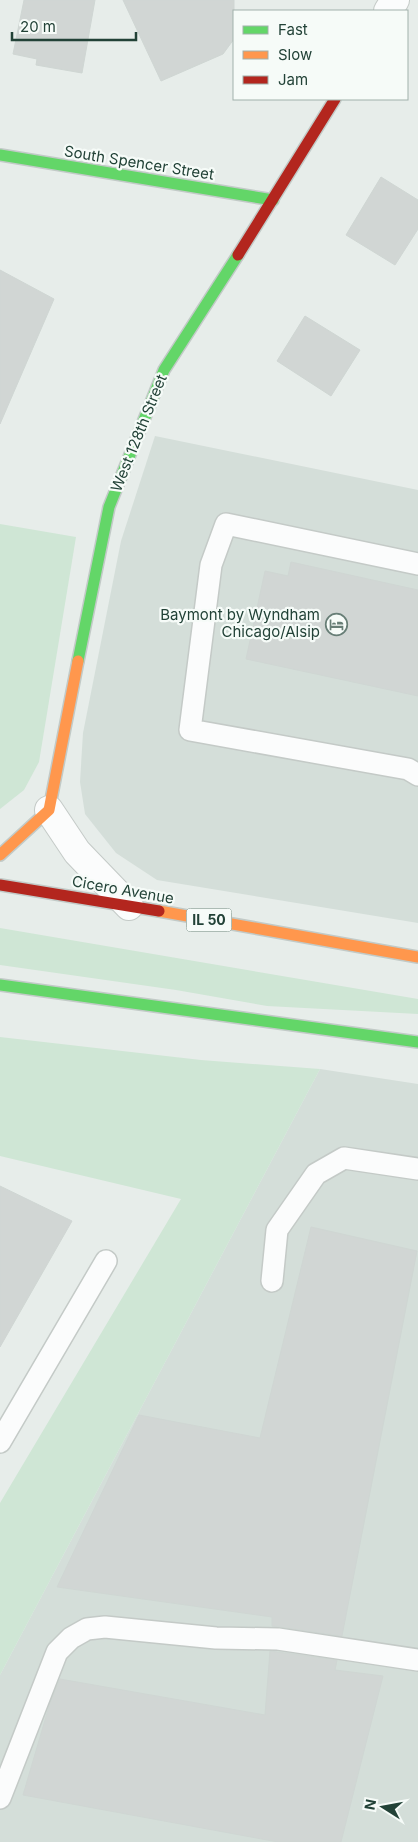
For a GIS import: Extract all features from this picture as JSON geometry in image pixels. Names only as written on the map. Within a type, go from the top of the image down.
[{"type":"street","name":"West 128th Street","points":[[49,810],[109,507],[164,370],[334,100]]},
{"type":"street","name":"South Spencer Street","points":[[0,155],[273,200]]},
{"type":"street","points":[[0,855],[49,810],[77,852],[129,906]]},
{"type":"street","name":"Cicero Avenue","points":[[0,885],[418,957]]},
{"type":"street","points":[[0,985],[418,1042]]},
{"type":"lane","points":[[418,564],[226,524],[211,565],[190,730],[408,769],[418,775]]},
{"type":"lane","points":[[272,1281],[277,1230],[316,1174],[344,1158],[418,1169]]},
{"type":"lane","points":[[0,1442],[106,1261]]},
{"type":"lane","points":[[0,1798],[58,1652],[72,1638],[87,1629],[105,1627],[216,1638],[278,1639],[418,1660]]},
{"type":"shaded area","points":[[155,436],[418,490],[418,923],[157,880],[116,853],[85,814],[80,782],[83,733],[121,541]]},
{"type":"shaded area","points":[[320,1069],[418,1084],[418,1842],[0,1842],[0,1675]]},
{"type":"green space","points":[[0,524],[76,537],[39,762],[24,790],[0,809]]},
{"type":"green space","points":[[0,928],[418,999],[418,1014],[267,1006],[176,990],[0,965]]},
{"type":"green space","points":[[0,1037],[201,1060],[320,1069],[0,1675],[0,1503],[181,1199],[0,1156]]},
{"type":"building","points":[[24,0],[95,0],[82,73],[36,65],[37,59],[13,54]]},
{"type":"building","points":[[123,0],[234,0],[233,40],[223,54],[161,81]]},
{"type":"building","points":[[381,177],[418,200],[418,229],[395,265],[346,235]]},
{"type":"building","points":[[0,270],[54,299],[0,424]]},
{"type":"building","points":[[305,316],[360,350],[331,396],[277,361]]},
{"type":"building","name":"Baymont by Wyndham Chicago/Alsip","points":[[291,562],[418,590],[418,696],[246,659],[265,571],[288,576]]},
{"type":"building","points":[[0,1186],[72,1221],[0,1347]]},
{"type":"building","points":[[311,1227],[417,1251],[342,1636],[272,1626],[272,1617],[57,1587],[139,1415],[260,1438]]},
{"type":"building","points":[[270,1651],[337,1660],[335,1670],[383,1676],[341,1842],[278,1842],[23,1795],[50,1703],[60,1679],[265,1715]]},
{"type":"traffic: fast","points":[[0,155],[273,200]]},
{"type":"traffic: fast","points":[[78,661],[109,507],[164,370],[238,255]]},
{"type":"traffic: fast","points":[[0,985],[418,1042]]},
{"type":"traffic: slow","points":[[0,855],[49,810],[78,661]]},
{"type":"traffic: slow","points":[[159,911],[418,957]]},
{"type":"traffic: jam","points":[[238,255],[334,100]]},
{"type":"traffic: jam","points":[[0,885],[159,911]]},
{"type":"place","name":"Baymont by Wyndham Chicago/Alsip","points":[[336,624]]}]
